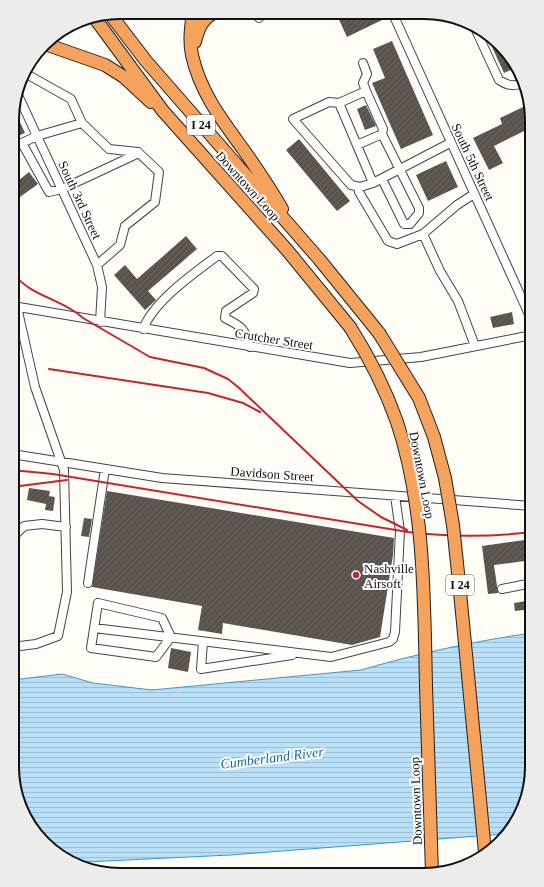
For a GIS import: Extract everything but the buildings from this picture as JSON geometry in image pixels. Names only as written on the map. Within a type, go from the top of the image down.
[{"type":"highway","name":"Downtown Loop","points":[[114,19],[146,61],[353,299],[379,333],[419,398],[434,437],[445,478],[453,525],[485,847]]},
{"type":"highway","points":[[192,19],[191,35],[192,55],[200,83],[211,104],[263,177],[295,232]]},
{"type":"highway","points":[[192,55],[199,27],[205,19]]},
{"type":"highway","name":"Downtown Loop","points":[[97,21],[163,111],[287,250],[350,327],[368,357],[397,422],[407,458],[421,550],[432,867]]},
{"type":"highway","points":[[51,46],[105,65],[124,77],[139,93],[163,111]]},
{"type":"street","name":"South 5th Street","points":[[395,19],[450,143],[525,306]]},
{"type":"street","points":[[479,36],[499,80],[505,84],[516,86],[519,85]]},
{"type":"street","points":[[363,63],[367,74],[363,83],[383,129],[382,134],[419,208],[419,213],[408,225],[404,224],[382,179]]},
{"type":"street","points":[[29,75],[71,99],[82,123],[109,149],[139,152],[159,172],[155,202],[125,226],[120,245],[97,265]]},
{"type":"street","points":[[366,91],[339,103],[329,102],[293,118],[345,180],[351,185],[358,187],[373,183],[450,143]]},
{"type":"street","name":"South 3rd Street","points":[[21,101],[97,265],[102,288],[100,322]]},
{"type":"street","points":[[339,103],[373,183]]},
{"type":"street","points":[[19,144],[37,136],[82,123]]},
{"type":"street","points":[[357,145],[382,134]]},
{"type":"street","points":[[22,143],[49,192],[62,189],[139,152]]},
{"type":"street","points":[[358,187],[359,192],[388,241],[397,244],[423,234],[457,205],[474,194]]},
{"type":"street","points":[[423,234],[440,271],[458,301],[474,346]]},
{"type":"street","points":[[143,329],[146,321],[178,286],[217,256],[222,256],[254,289],[253,293],[226,311],[225,318],[239,325],[245,330],[250,347]]},
{"type":"street","name":"Crutcher Street","points":[[19,308],[350,363],[421,357],[525,336]]},
{"type":"street","points":[[19,323],[35,387],[64,470],[67,592],[58,636],[36,644],[19,646]]},
{"type":"street","name":"Davidson Street","points":[[19,455],[162,478],[525,505]]},
{"type":"street","points":[[88,583],[105,469]]},
{"type":"street","points":[[94,628],[331,657],[389,642],[395,632],[400,531],[395,496]]},
{"type":"street","points":[[19,531],[24,526],[42,524],[66,527]]},
{"type":"street","points":[[502,589],[525,584]]},
{"type":"street","points":[[98,603],[162,618],[171,637],[156,657],[91,648],[98,603]]},
{"type":"street","points":[[203,642],[201,670],[303,653]]},
{"type":"water","name":"Cumberland River","points":[[525,634],[525,773],[520,799],[515,812],[500,834],[230,855],[86,862],[59,847],[49,838],[40,828],[24,799],[19,773],[19,679],[62,674],[93,683],[152,690],[361,670],[445,648]]},
{"type":"railway","points":[[19,280],[38,293],[66,306],[83,318],[150,357],[204,368],[228,379],[358,501],[381,517],[407,530]]},
{"type":"railway","points":[[49,369],[208,393],[243,403],[260,412]]},
{"type":"railway","points":[[19,471],[53,474],[408,532],[470,536],[525,533]]},
{"type":"railway","points":[[19,486],[67,480]]},
{"type":"place","name":"Nashville Airsoft","points":[[356,575]]}]
